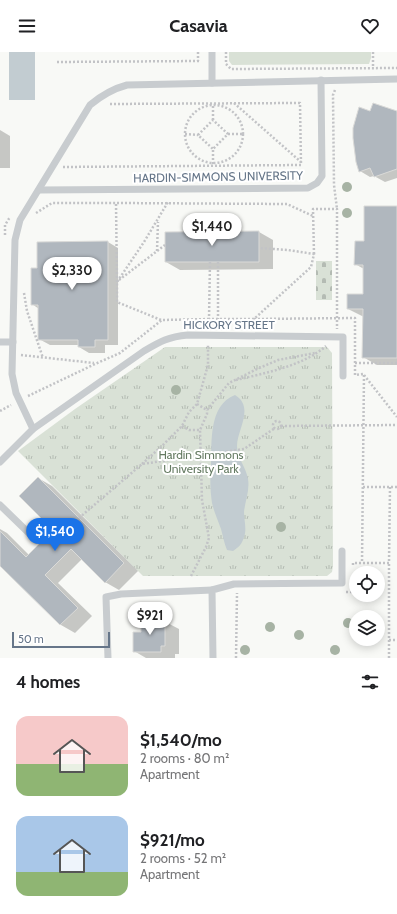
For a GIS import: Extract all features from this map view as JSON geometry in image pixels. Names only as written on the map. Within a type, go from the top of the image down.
[{"type":"lane","points":[[212,52],[212,83]]},
{"type":"lane","points":[[33,429],[16,393],[12,374],[15,240],[20,220],[90,105],[102,95],[115,88],[127,85],[397,79]]},
{"type":"lane","name":"HARDIN-SIMMONS UNIVERSITY","points":[[39,190],[308,188],[317,183],[322,176],[321,80]]},
{"type":"lane","name":"HICKORY STREET","points":[[0,462],[33,429],[144,351],[158,342],[171,337],[337,337]]},
{"type":"lane","points":[[337,337],[343,337],[343,376]]},
{"type":"lane","points":[[0,342],[13,342]]},
{"type":"lane","points":[[0,505],[36,540]]},
{"type":"lane","points":[[108,658],[106,598],[120,594],[212,590],[234,584],[342,583],[342,551]]},
{"type":"lane","points":[[212,590],[213,658]]},
{"type":"path","points":[[57,62],[199,61],[198,52]]},
{"type":"path","points":[[226,52],[226,64],[231,69],[397,68]]},
{"type":"path","points":[[373,52],[373,68]]},
{"type":"path","points":[[236,380],[267,372],[308,358],[318,353],[337,337],[337,209],[334,185],[333,95],[335,90],[339,87]]},
{"type":"path","points":[[234,103],[301,162]]},
{"type":"path","points":[[63,167],[301,165],[300,103],[101,104]]},
{"type":"path","points":[[198,135],[213,120],[213,104]]},
{"type":"path","points":[[213,104],[228,109],[234,114],[242,127],[243,134],[239,149],[234,155],[213,165],[197,158],[191,152],[187,146],[185,134],[187,122],[192,115],[205,106],[213,104]]},
{"type":"path","points":[[213,120],[228,134],[243,134]]},
{"type":"path","points":[[185,134],[198,135],[213,150]]},
{"type":"path","points":[[213,165],[213,150],[228,134]]},
{"type":"path","points":[[117,282],[158,220],[176,189]]},
{"type":"path","points":[[32,217],[52,203],[287,204],[313,216]]},
{"type":"path","points":[[116,203],[117,302],[162,320],[355,318],[355,375],[364,374]]},
{"type":"path","points":[[254,319],[311,267],[314,254],[313,209],[337,209]]},
{"type":"path","points":[[157,251],[158,220]]},
{"type":"path","points":[[117,282],[165,245]]},
{"type":"path","points":[[259,248],[314,254]]},
{"type":"path","points":[[79,518],[163,445],[182,426],[189,412],[197,404],[208,365],[210,262]]},
{"type":"path","points":[[218,262],[218,319]]},
{"type":"path","points":[[24,288],[27,311],[43,358]]},
{"type":"path","points":[[0,411],[19,400],[120,353],[162,320]]},
{"type":"path","points":[[191,576],[209,538],[202,500],[200,456],[200,430],[207,414],[207,410],[229,383],[278,360],[318,353]]},
{"type":"path","points":[[13,354],[95,364]]},
{"type":"path","points":[[355,363],[397,363]]},
{"type":"path","points":[[364,374],[397,417]]},
{"type":"path","points":[[362,563],[364,374]]},
{"type":"path","points":[[197,404],[207,410]]},
{"type":"path","points":[[275,428],[273,425],[275,422],[279,422],[281,426]]},
{"type":"path","points":[[142,464],[244,449],[275,428],[278,429],[281,426],[397,425]]},
{"type":"path","points":[[182,426],[189,430],[200,430]]},
{"type":"path","points":[[363,487],[397,487]]},
{"type":"path","points":[[389,563],[389,658]]},
{"type":"path","points":[[389,640],[397,640]]},
{"type":"green space","points":[[229,52],[371,52],[371,58],[369,64],[232,65],[229,61]]},
{"type":"green space","points":[[316,261],[332,261],[332,300],[316,300]]},
{"type":"green space","name":"Hardin Simmons University Park","points":[[165,347],[327,347],[332,353],[333,566],[332,572],[327,576],[143,576],[18,451],[75,409]]},
{"type":"shaded area","points":[[9,52],[35,52],[35,100],[9,100]]},
{"type":"shaded area","points":[[235,395],[241,400],[244,406],[244,419],[238,440],[237,450],[247,475],[248,491],[244,512],[245,534],[239,547],[233,551],[227,550],[224,542],[212,503],[210,480],[213,426],[220,407],[226,400]]},
{"type":"building","points":[[373,103],[397,111],[397,169],[374,177],[370,168],[359,172],[356,162],[353,138],[353,128],[359,107],[370,111]]},
{"type":"building","points":[[364,206],[397,206],[397,358],[362,358],[363,309],[347,309],[347,294],[363,294],[363,265],[354,265],[355,241],[364,241]]},
{"type":"building","points":[[259,231],[259,262],[165,262],[165,232]]},
{"type":"building","points":[[108,241],[108,340],[95,340],[95,347],[78,347],[78,340],[38,340],[38,305],[31,305],[31,268],[37,268],[37,242]]},
{"type":"building","points":[[38,477],[124,563],[105,583],[71,549],[45,575],[78,608],[60,625],[0,566],[0,531],[26,557],[53,530],[19,496]]},
{"type":"building","points":[[141,617],[158,617],[158,620],[165,620],[165,646],[161,646],[161,652],[133,652],[133,632],[141,632]]}]
